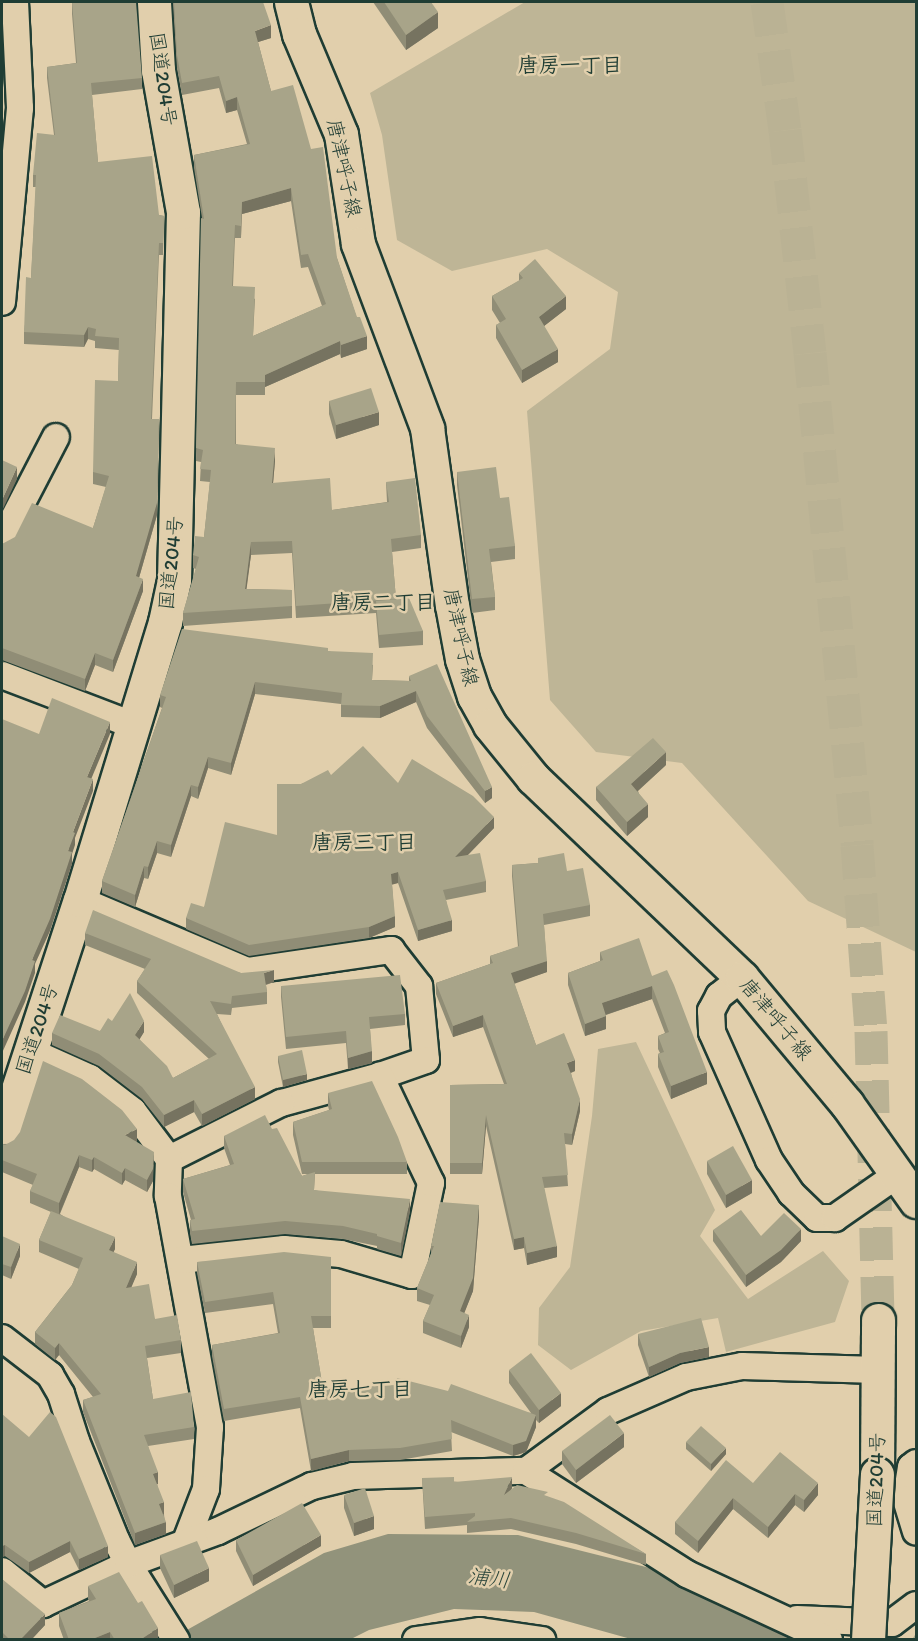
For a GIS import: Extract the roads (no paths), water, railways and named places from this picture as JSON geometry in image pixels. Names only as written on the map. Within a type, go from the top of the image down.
[{"type":"main road","name":"国道204号","points":[[2,1138],[80,900],[165,622],[174,580],[177,547],[183,212],[158,70],[154,2]]},
{"type":"main road","name":"唐津呼子線","points":[[291,2],[299,34],[341,134],[361,253],[428,428],[456,626],[462,659],[474,696],[490,725],[533,778],[742,978],[847,1104],[916,1201]]},
{"type":"main road","name":"国道204号","points":[[868,1640],[877,1474],[878,1320]]},
{"type":"street","points":[[2,302],[20,108],[15,2]]},
{"type":"street","points":[[2,541],[56,437]]},
{"type":"street","points":[[2,675],[133,725]]},
{"type":"street","points":[[80,900],[247,971],[391,950],[419,986],[426,1060],[380,1076],[281,1103],[169,1159]]},
{"type":"street","points":[[742,978],[719,996],[711,1011],[712,1032],[769,1160],[791,1193],[817,1218],[836,1218],[898,1174]]},
{"type":"street","points":[[30,1051],[99,1084],[133,1111],[169,1159],[168,1196],[210,1427],[206,1489],[186,1541]]},
{"type":"street","points":[[181,1260],[284,1249],[341,1254],[412,1275],[431,1183],[380,1076]]},
{"type":"street","points":[[2,1338],[50,1376],[61,1394],[76,1441],[128,1564],[172,1633]]},
{"type":"street","points":[[526,1471],[608,1411],[686,1377],[742,1366],[878,1370]]},
{"type":"street","points":[[916,1463],[911,1467],[906,1500],[916,1532]]},
{"type":"street","points":[[2,1571],[43,1604],[128,1564],[218,1531],[312,1486],[353,1476],[526,1471],[687,1574],[829,1640]]},
{"type":"street","points":[[788,1619],[892,1623],[916,1605]]},
{"type":"street","points":[[416,1640],[480,1631],[534,1638]]},
{"type":"water","name":"浦川","points":[[388,1534],[518,1535],[666,1572],[824,1639],[631,1639],[534,1612],[454,1609],[369,1630],[351,1639],[169,1640],[324,1553]]},
{"type":"tunnel","points":[[767,2],[785,130],[810,353],[857,845],[871,1031],[878,1320]]},
{"type":"district","name":"唐房一丁目","points":[[570,65]]},
{"type":"district","name":"唐房二丁目","points":[[383,602]]},
{"type":"district","name":"唐房三丁目","points":[[364,842]]},
{"type":"district","name":"唐房七丁目","points":[[360,1389]]}]
